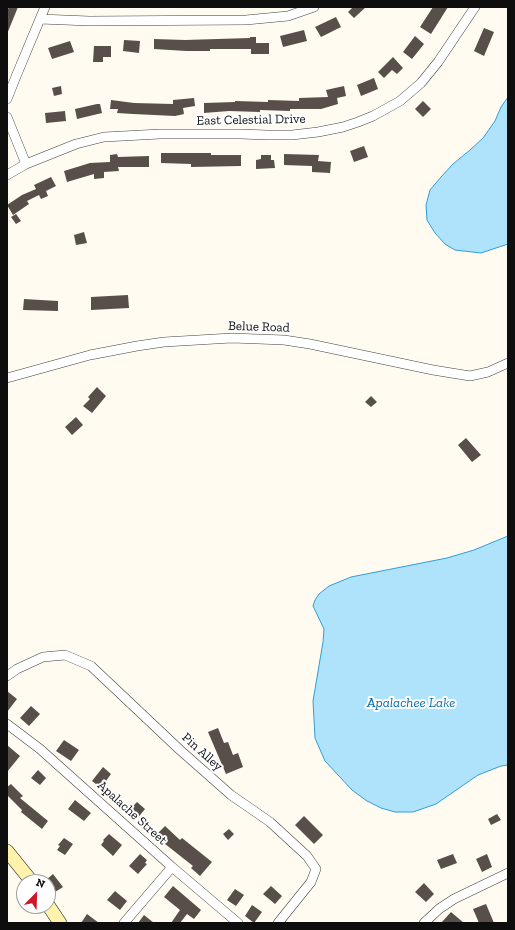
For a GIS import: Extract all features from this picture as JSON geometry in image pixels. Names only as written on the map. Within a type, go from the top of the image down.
[{"type":"street","points":[[7,99],[45,7]]},
{"type":"street","points":[[40,19],[96,21],[246,20],[288,16],[314,7]]},
{"type":"street","name":"East Celestial Drive","points":[[7,175],[26,164],[76,144],[104,137],[160,134],[292,135],[318,132],[343,127],[358,122],[373,116],[400,101],[421,83],[438,62],[475,7]]},
{"type":"street","points":[[7,116],[26,164]]},
{"type":"street","name":"Belue Road","points":[[7,378],[124,348],[164,342],[232,338],[278,340],[310,344],[433,370],[470,376],[488,372],[508,363]]},
{"type":"street","name":"Pin Alley","points":[[7,676],[17,669],[43,657],[65,655],[91,666],[180,750],[231,795],[270,822],[307,856],[316,870],[311,882],[278,923]]},
{"type":"street","name":"Apalache Street","points":[[7,724],[40,749],[172,867],[238,923]]},
{"type":"street","points":[[7,851],[26,874]]},
{"type":"street","points":[[124,923],[172,867]]},
{"type":"street","points":[[424,923],[439,908],[454,899],[508,873]]},
{"type":"street","points":[[54,914],[60,923]]},
{"type":"water","points":[[508,97],[508,244],[481,253],[455,250],[445,244],[435,233],[427,220],[426,205],[430,190],[453,164],[483,138],[495,121],[501,107]]},
{"type":"water","name":"Apalachee Lake","points":[[508,536],[508,765],[501,766],[478,775],[436,804],[413,812],[395,812],[381,808],[367,801],[352,790],[325,761],[315,738],[313,701],[324,629],[313,606],[315,600],[319,594],[329,586],[351,577],[447,558],[474,550]]},
{"type":"building","points":[[9,7],[18,7],[7,34],[7,11]]},
{"type":"building","points":[[353,7],[366,7],[354,18],[348,12]]},
{"type":"building","points":[[433,7],[448,7],[431,34],[420,27]]},
{"type":"building","points":[[336,17],[341,27],[321,37],[315,27]]},
{"type":"building","points":[[484,28],[494,32],[484,56],[474,51]]},
{"type":"building","points":[[304,30],[307,41],[283,47],[280,36]]},
{"type":"building","points":[[415,36],[424,44],[412,59],[403,52]]},
{"type":"building","points":[[256,37],[256,43],[269,43],[269,54],[251,54],[251,49],[210,49],[210,51],[186,51],[154,49],[154,39],[185,40]]},
{"type":"building","points":[[124,40],[140,41],[139,53],[123,51]]},
{"type":"building","points":[[70,41],[74,52],[52,59],[48,48]]},
{"type":"building","points":[[94,46],[111,46],[111,57],[103,57],[103,62],[93,62]]},
{"type":"building","points":[[393,57],[403,68],[397,74],[392,70],[384,78],[378,72]]},
{"type":"building","points":[[374,78],[378,89],[361,96],[357,85]]},
{"type":"building","points":[[61,86],[62,94],[54,96],[52,88]]},
{"type":"building","points":[[344,86],[346,96],[337,98],[338,104],[321,109],[204,113],[204,103],[235,101],[268,102],[268,100],[299,101],[299,98],[328,97],[326,90]]},
{"type":"building","points":[[194,98],[195,106],[183,108],[184,114],[175,116],[117,113],[118,109],[110,109],[111,100],[134,103],[173,104],[173,100]]},
{"type":"building","points":[[423,101],[431,109],[423,117],[415,109]]},
{"type":"building","points":[[100,104],[102,113],[77,119],[75,109]]},
{"type":"building","points":[[65,111],[66,121],[46,123],[45,113]]},
{"type":"building","points":[[364,146],[368,157],[354,162],[350,151]]},
{"type":"building","points":[[161,153],[211,153],[211,155],[241,155],[241,166],[191,167],[191,164],[161,163]]},
{"type":"building","points":[[117,154],[118,157],[149,156],[149,167],[118,167],[119,171],[104,172],[104,178],[94,179],[94,174],[67,182],[64,171],[90,163],[110,162],[110,155]]},
{"type":"building","points":[[284,154],[319,155],[318,161],[331,162],[330,173],[312,172],[312,166],[284,165]]},
{"type":"building","points":[[261,155],[271,155],[271,160],[274,160],[275,168],[256,169],[256,160],[261,159]]},
{"type":"building","points":[[51,177],[56,186],[46,191],[48,196],[41,199],[39,195],[27,201],[29,204],[13,215],[7,205],[22,195],[36,189],[34,185]]},
{"type":"building","points":[[16,214],[21,221],[16,224],[11,217]]},
{"type":"building","points":[[84,232],[87,243],[76,245],[74,235]]},
{"type":"building","points":[[128,295],[129,308],[91,310],[91,297]]},
{"type":"building","points":[[24,299],[58,301],[58,311],[23,310]]},
{"type":"building","points":[[97,387],[106,396],[92,413],[83,406],[90,399],[88,397]]},
{"type":"building","points":[[371,396],[377,402],[371,407],[365,402]]},
{"type":"building","points":[[76,417],[83,425],[72,435],[65,427]]},
{"type":"building","points":[[466,438],[481,455],[472,462],[458,445]]},
{"type":"building","points":[[7,691],[17,699],[7,712]]},
{"type":"building","points":[[31,706],[40,714],[29,726],[20,718]]},
{"type":"building","points":[[218,728],[224,743],[228,742],[233,755],[238,753],[243,767],[226,774],[208,732]]},
{"type":"building","points":[[64,740],[79,750],[71,761],[56,751]]},
{"type":"building","points":[[7,745],[20,756],[7,772]]},
{"type":"building","points":[[103,767],[111,774],[101,788],[92,781]]},
{"type":"building","points":[[38,770],[46,778],[40,785],[31,778]]},
{"type":"building","points":[[11,784],[23,796],[20,798],[48,821],[42,829],[21,812],[22,810],[7,795],[7,787]]},
{"type":"building","points":[[75,800],[91,813],[84,821],[68,809]]},
{"type":"building","points":[[137,802],[145,809],[136,820],[127,812]]},
{"type":"building","points":[[497,814],[501,820],[491,825],[488,819]]},
{"type":"building","points":[[304,816],[323,835],[314,844],[295,825]]},
{"type":"building","points":[[165,826],[180,840],[182,838],[212,862],[200,876],[191,868],[193,866],[155,836]]},
{"type":"building","points":[[229,829],[234,834],[228,840],[223,834]]},
{"type":"building","points":[[109,834],[122,845],[113,856],[101,845],[104,841],[103,840]]},
{"type":"building","points":[[64,838],[73,844],[65,855],[57,850],[60,846],[58,845]]},
{"type":"building","points":[[140,854],[147,860],[145,863],[147,864],[138,874],[129,866]]},
{"type":"building","points":[[453,854],[457,863],[441,869],[437,860]]},
{"type":"building","points":[[487,854],[492,867],[482,872],[476,859]]},
{"type":"building","points":[[56,878],[63,887],[56,891]]},
{"type":"building","points":[[424,883],[434,894],[426,902],[415,892]]},
{"type":"building","points":[[173,886],[201,910],[194,919],[187,914],[180,923],[171,923],[180,910],[164,897]]},
{"type":"building","points":[[271,886],[282,896],[275,904],[263,894]]},
{"type":"building","points":[[235,889],[244,895],[236,906],[227,900]]},
{"type":"building","points":[[115,891],[127,901],[120,910],[107,900]]},
{"type":"building","points":[[486,904],[494,923],[479,923],[473,909]]},
{"type":"building","points":[[252,905],[262,912],[254,923],[245,916]]},
{"type":"building","points":[[451,912],[464,923],[441,923]]},
{"type":"building","points":[[87,914],[99,923],[81,923]]},
{"type":"building","points":[[144,915],[154,923],[138,923]]}]
